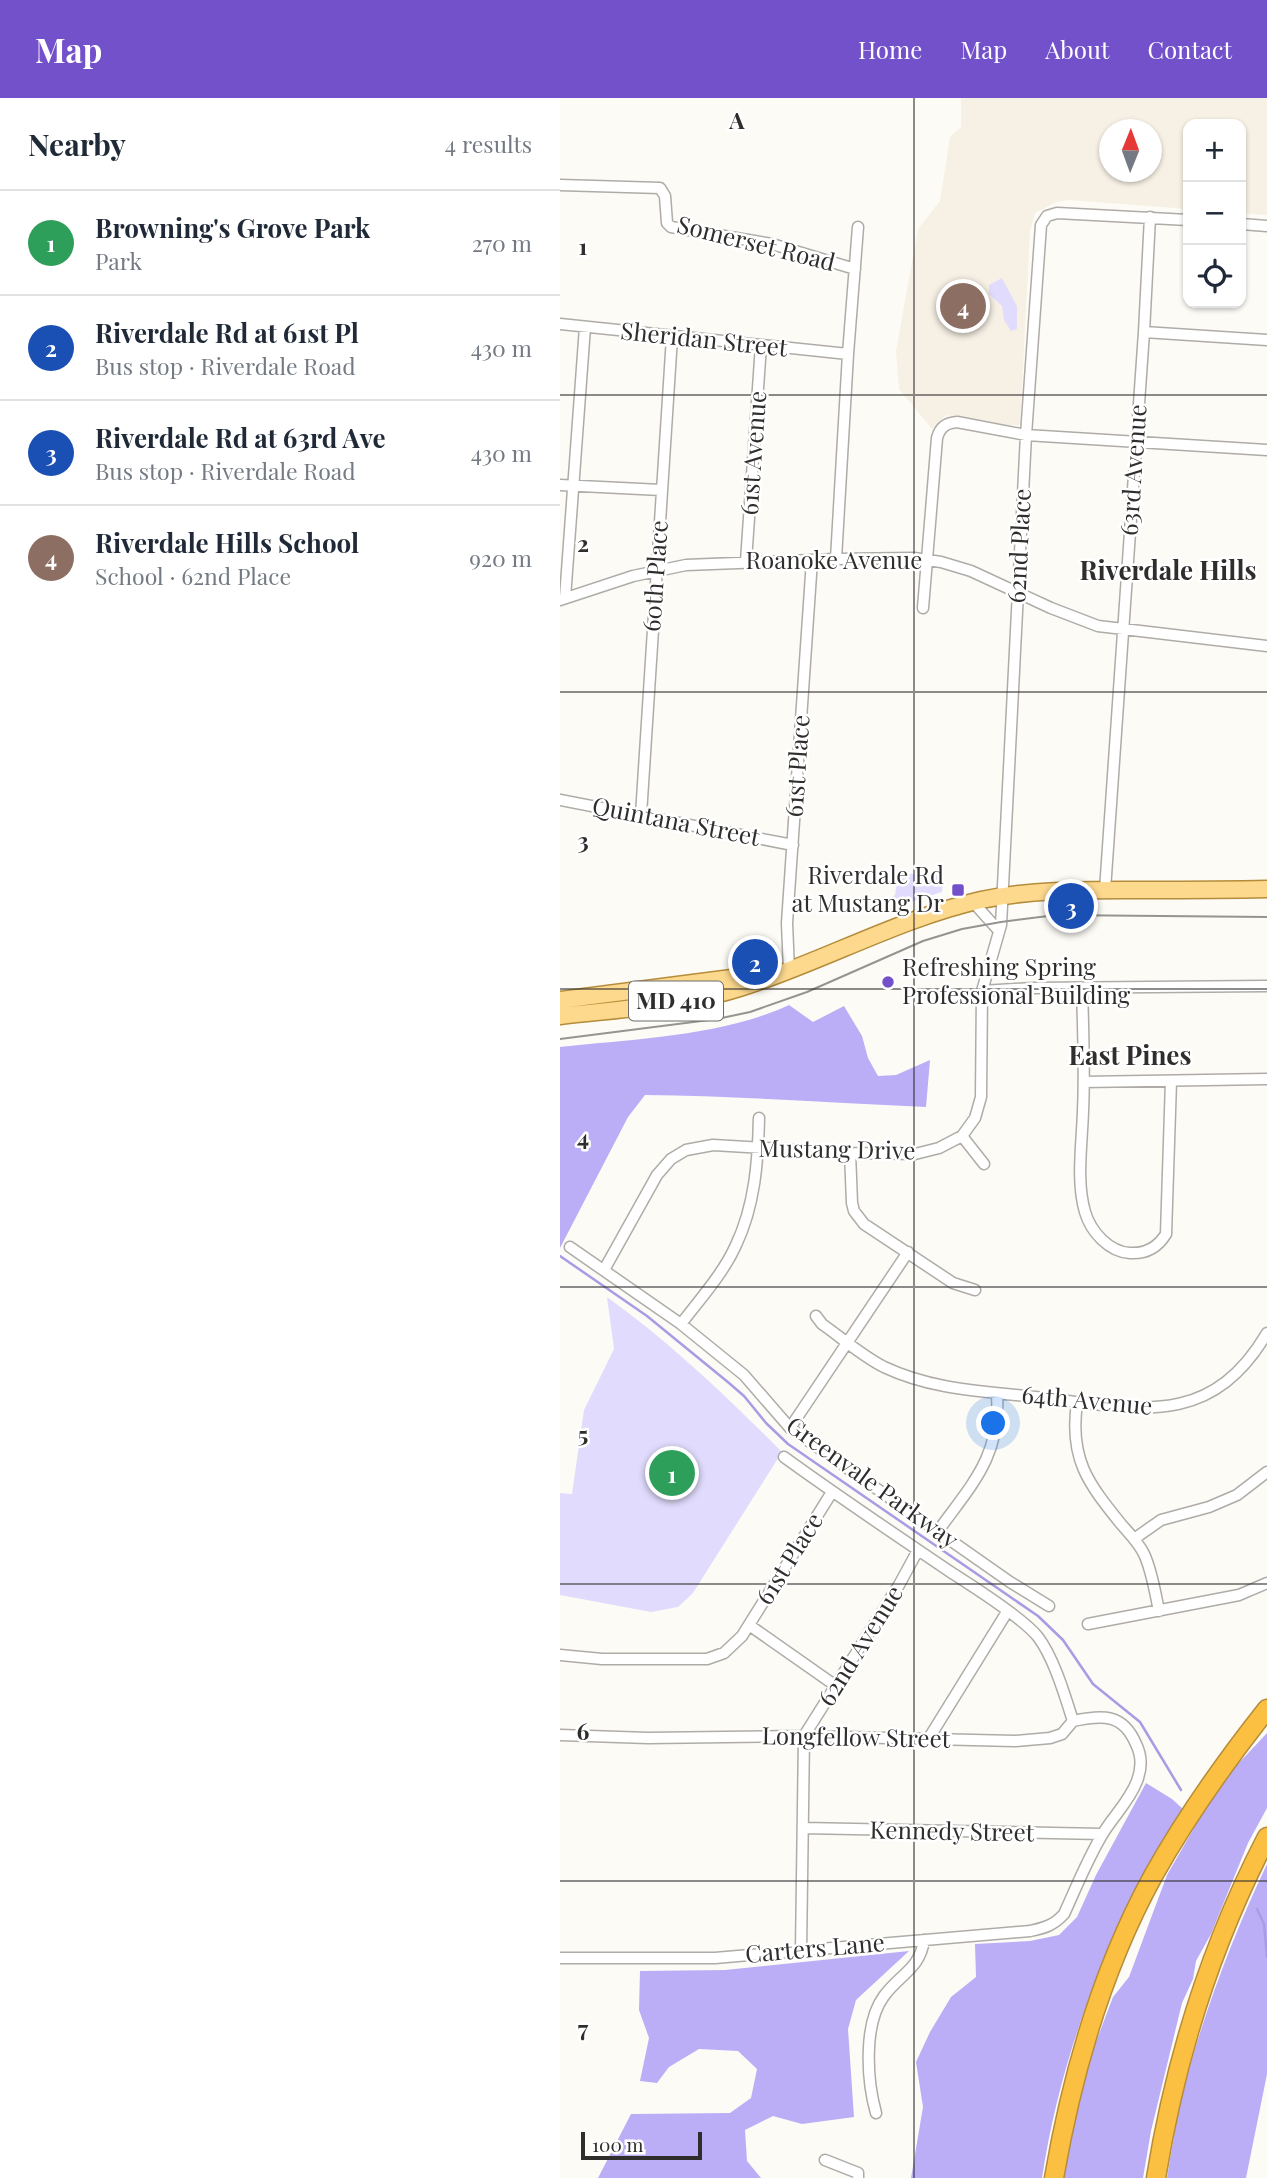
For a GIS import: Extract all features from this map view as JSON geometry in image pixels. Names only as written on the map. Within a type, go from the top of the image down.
[{"type":"highway","points":[[1054,2178],[1084,2046],[1134,1916],[1153,1877],[1196,1806],[1267,1709]]},
{"type":"highway","points":[[1156,2178],[1178,2074],[1202,1994],[1232,1913],[1267,1837]]},
{"type":"main road","name":"MD 410","points":[[560,1016],[703,998],[741,988],[789,971],[896,925],[1002,896],[1105,890],[1267,889]]},
{"type":"main road","name":"MD 410","points":[[560,1000],[789,971]]},
{"type":"street","name":"Somerset Road","points":[[560,185],[660,188],[665,196],[667,223],[671,227],[763,242],[855,269]]},
{"type":"street","name":"62nd Place","points":[[1002,896],[1026,435],[1040,232],[1047,216],[1065,213],[1150,217]]},
{"type":"street","points":[[1150,217],[1183,220]]},
{"type":"street","name":"63rd Avenue","points":[[1105,890],[1150,217]]},
{"type":"street","points":[[1246,224],[1267,226]]},
{"type":"street","points":[[836,559],[858,227]]},
{"type":"street","name":"Sheridan Street","points":[[560,324],[848,354]]},
{"type":"street","points":[[563,599],[585,327]]},
{"type":"street","points":[[1144,332],[1267,340]]},
{"type":"street","name":"60th Place","points":[[642,815],[672,337]]},
{"type":"street","name":"61st Avenue","points":[[746,561],[761,345]]},
{"type":"street","points":[[923,608],[937,438],[941,429],[951,422],[1026,435],[1267,450]]},
{"type":"street","points":[[560,485],[661,490]]},
{"type":"street","name":"Roanoke Avenue","points":[[563,599],[656,571],[686,565],[746,561],[927,559],[971,571],[1080,620],[1122,629],[1267,646]]},
{"type":"street","name":"61st Place","points":[[789,971],[786,923],[812,560]]},
{"type":"street","name":"Quintana Street","points":[[560,800],[793,845]]},
{"type":"street","points":[[984,1164],[962,1136],[975,1118],[981,1097],[982,992],[999,931],[1002,896]]},
{"type":"street","points":[[973,902],[999,931]]},
{"type":"street","points":[[982,992],[1267,986]]},
{"type":"street","points":[[1082,988],[1082,1192],[1090,1224],[1112,1248],[1131,1253],[1151,1250],[1163,1239],[1167,1230],[1171,1081]]},
{"type":"street","points":[[1084,1083],[1267,1079]]},
{"type":"street","points":[[681,1324],[722,1269],[736,1245],[752,1193],[759,1118]]},
{"type":"street","name":"Mustang Drive","points":[[604,1270],[657,1175],[671,1159],[696,1147],[713,1145],[915,1154],[939,1148],[962,1136]]},
{"type":"street","points":[[850,1153],[850,1195],[854,1211],[864,1224],[953,1283],[975,1290]]},
{"type":"street","name":"Greenvale Parkway","points":[[570,1247],[681,1324],[744,1376],[790,1428],[1010,1583],[1049,1606]]},
{"type":"street","points":[[790,1428],[908,1252]]},
{"type":"street","points":[[817,1316],[822,1324],[848,1342]]},
{"type":"street","name":"64th Avenue","points":[[848,1342],[881,1366],[942,1387],[1133,1409],[1162,1408],[1201,1397],[1228,1380],[1249,1361],[1267,1333]]},
{"type":"street","points":[[938,1531],[980,1472],[992,1450],[999,1413],[997,1394]]},
{"type":"street","points":[[1077,1403],[1076,1448],[1082,1471],[1143,1552],[1149,1566],[1159,1611]]},
{"type":"street","name":"Greenvale Parkway","points":[[785,1457],[1032,1630],[1044,1646],[1073,1721]]},
{"type":"street","points":[[1134,1539],[1171,1516],[1209,1507],[1237,1495],[1267,1472]]},
{"type":"street","name":"61st Place","points":[[560,1654],[602,1659],[707,1659],[723,1653],[749,1625],[832,1492]]},
{"type":"street","name":"62nd Avenue","points":[[804,1736],[918,1550]]},
{"type":"street","points":[[1088,1625],[1239,1595],[1267,1583]]},
{"type":"street","points":[[929,1738],[1007,1612]]},
{"type":"street","points":[[749,1625],[836,1686]]},
{"type":"street","name":"Longfellow Street","points":[[560,1735],[648,1738],[804,1736],[1032,1741],[1062,1734],[1073,1721],[1095,1717],[1118,1720],[1126,1725],[1141,1757],[1139,1777],[1123,1807],[1102,1834]]},
{"type":"street","points":[[801,1951],[804,1736]]},
{"type":"street","name":"Kennedy Street","points":[[803,1828],[1102,1834]]},
{"type":"street","name":"Carters Lane","points":[[560,1958],[715,1958],[1030,1931],[1056,1923],[1064,1913],[1102,1834]]},
{"type":"street","points":[[876,2113],[868,2070],[876,2015],[885,1995],[920,1958],[924,1940]]},
{"type":"street","points":[[825,2160],[851,2169],[858,2173],[858,2178]]},
{"type":"shaded area","points":[[961,98],[1267,98],[1267,215],[1246,213],[1246,119],[1183,119],[1183,209],[1069,200],[1056,202],[1035,213],[1030,231],[1020,425],[999,426],[946,415],[932,429],[899,389],[896,351],[918,229],[940,201],[950,137],[961,127]]},
{"type":"shaded area","points":[[1002,278],[1017,306],[1017,329],[1011,331],[1004,320],[1002,306],[989,294],[989,285]]},
{"type":"shaded area","points":[[898,873],[943,876],[942,892],[895,907],[892,897],[895,895]]},
{"type":"shaded area","points":[[789,1005],[813,1022],[844,1006],[862,1036],[868,1058],[878,1076],[896,1075],[930,1060],[926,1107],[645,1095],[628,1117],[560,1248],[560,1047],[707,1030],[736,1024]]},
{"type":"shaded area","points":[[607,1297],[698,1371],[782,1452],[693,1593],[678,1607],[651,1612],[560,1595],[560,1493],[572,1494],[584,1410],[614,1349]]},
{"type":"shaded area","points":[[1267,1733],[1267,1808],[1248,1843],[1211,1934],[1196,1961],[1193,1979],[1182,2003],[1151,2131],[1143,2178],[1062,2178],[1094,2047],[1113,1997],[1129,1977],[1167,1875],[1213,1795]]},
{"type":"shaded area","points":[[1146,1783],[1183,1809],[1134,1895],[1093,1986],[1062,2081],[1042,2178],[911,2178],[923,2107],[916,2062],[951,1997],[976,1977],[975,1944],[1030,1941],[1059,1935],[1077,1917],[1096,1875]]},
{"type":"shaded area","points":[[1267,1864],[1267,2074],[1246,2178],[1167,2178],[1180,2104],[1197,2043],[1229,1952]]},
{"type":"shaded area","points":[[909,1951],[856,2000],[848,2029],[854,2117],[802,2124],[773,2116],[745,2130],[747,2161],[761,2178],[598,2178],[631,2114],[730,2113],[751,2098],[757,2069],[738,2051],[699,2049],[669,2067],[657,2083],[640,2081],[649,2038],[639,2010],[640,1971],[725,1970]]},
{"type":"waterway","points":[[560,1256],[647,1316],[729,1383],[788,1444],[1038,1616],[1063,1640],[1093,1684],[1140,1722],[1181,1790]]},
{"type":"waterway","points":[[1257,1909],[1264,1924],[1267,1957]]},
{"type":"tram line","points":[[560,1039],[717,1019],[750,1012],[807,992],[923,941],[962,929],[1001,922],[1056,915],[1267,917]]},
{"type":"place","name":"Riverdale Hills School","points":[[963,306]]},
{"type":"place","name":"Riverdale Rd at Mustang Dr","points":[[958,890]]},
{"type":"place","name":"Riverdale Rd at 63rd Ave","points":[[1071,906]]},
{"type":"place","name":"Riverdale Rd at 61st Pl","points":[[755,962]]},
{"type":"place","name":"Refreshing Spring Professional Building","points":[[888,982]]},
{"type":"place","name":"Browning's Grove Park","points":[[672,1473]]},
{"type":"district","name":"Riverdale Hills","points":[[1168,571]]},
{"type":"district","name":"East Pines","points":[[1130,1056]]}]
